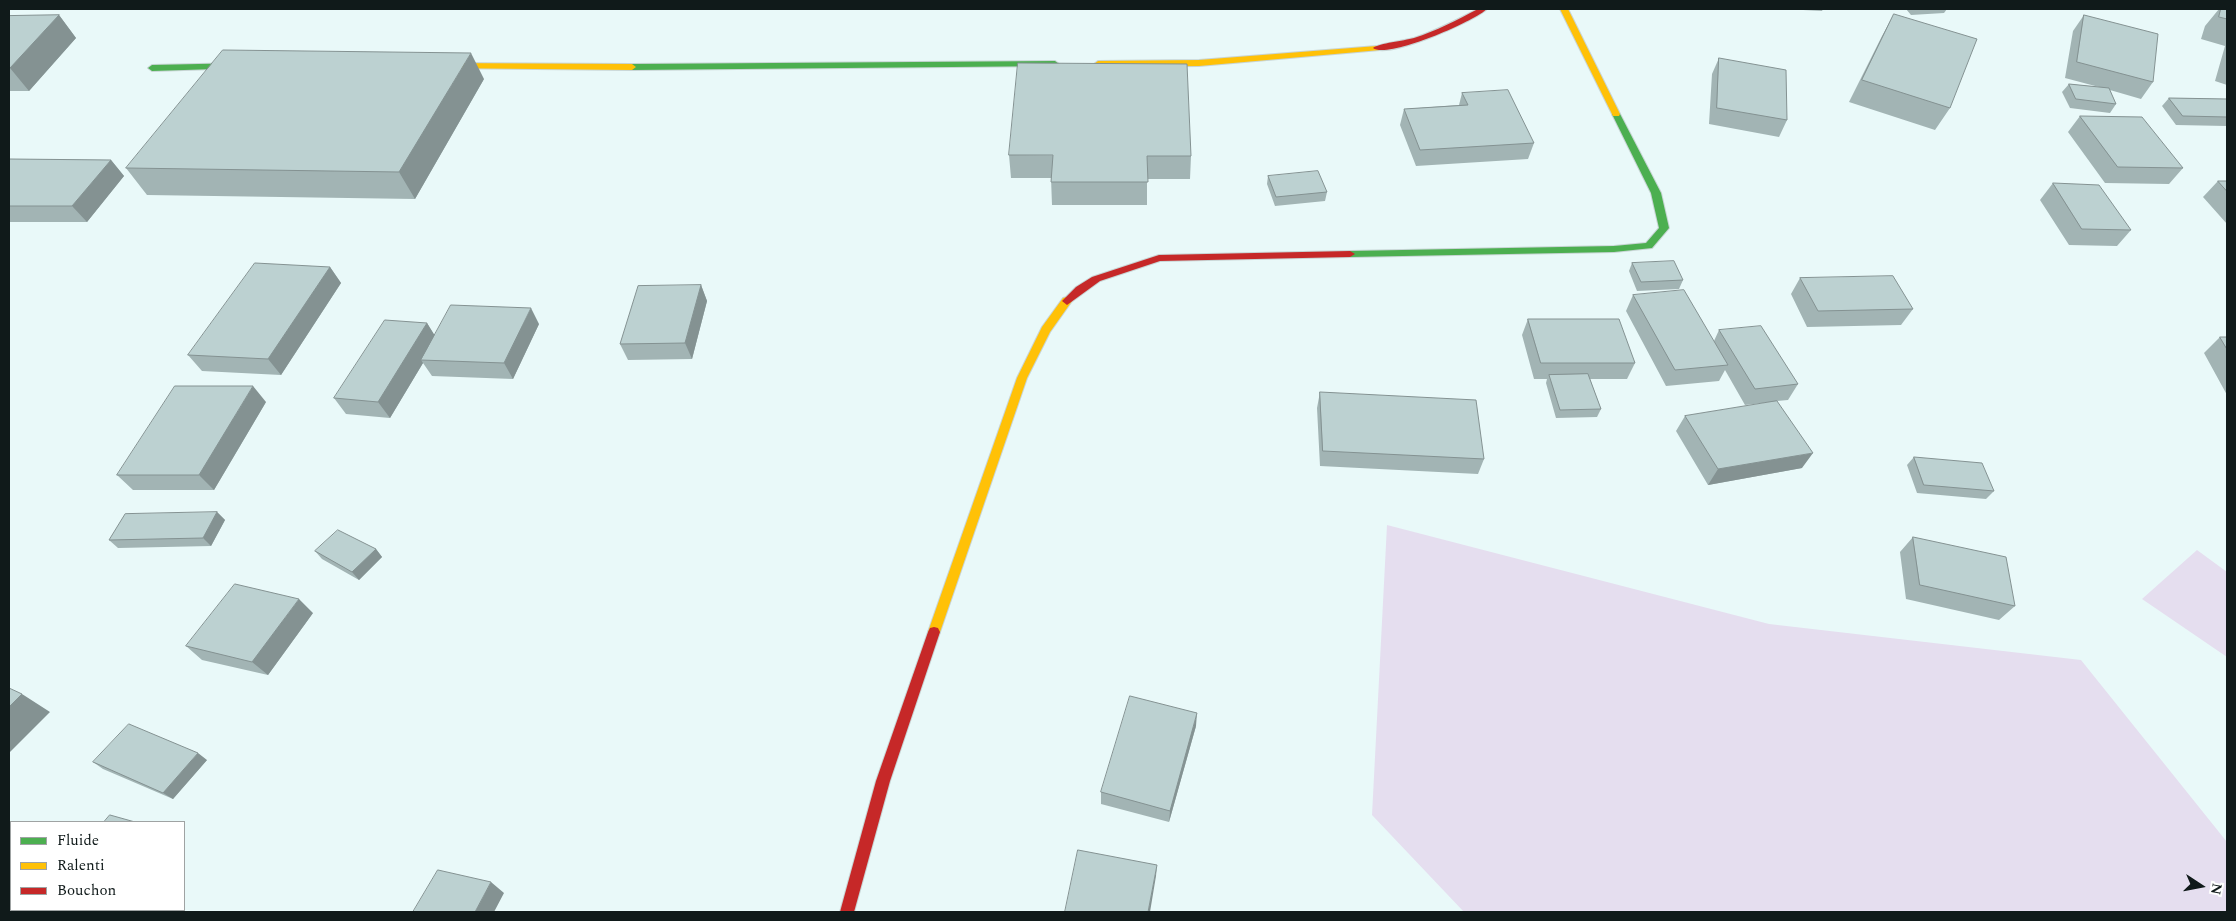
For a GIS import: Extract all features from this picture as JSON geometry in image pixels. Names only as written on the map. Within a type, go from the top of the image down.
[{"type":"street","points":[[1090,64],[1199,63],[1390,47],[1446,30],[1483,9]]},
{"type":"street","points":[[848,912],[883,782],[1022,378],[1049,324],[1081,288],[1123,268],[1159,258],[1614,249],[1649,246],[1664,228],[1656,193],[1564,9]]},
{"type":"street","points":[[429,66],[557,68],[1070,64]]},
{"type":"street","points":[[152,68],[262,65]]},
{"type":"shaded area","points":[[1387,525],[1769,624],[2081,660],[2227,842],[2227,912],[1464,912],[1372,815]]},
{"type":"shaded area","points":[[2197,550],[2227,572],[2227,657],[2142,599]]},
{"type":"building","points":[[2221,9],[2227,9],[2227,19],[2219,17]]},
{"type":"building","points":[[1894,14],[1977,39],[1950,108],[1862,80]]},
{"type":"building","points":[[59,15],[10,68],[9,68],[9,16]]},
{"type":"building","points":[[2084,15],[2158,34],[2153,82],[2077,62]]},
{"type":"building","points":[[223,50],[471,53],[399,172],[126,168]]},
{"type":"building","points":[[1719,58],[1786,70],[1787,120],[1717,108]]},
{"type":"building","points":[[1018,63],[1187,64],[1191,156],[1147,156],[1148,182],[1051,182],[1053,155],[1009,155]]},
{"type":"building","points":[[2069,84],[2109,88],[2116,104],[2076,99]]},
{"type":"building","points":[[1508,90],[1534,143],[1420,150],[1404,109],[1468,105],[1462,93]]},
{"type":"building","points":[[2169,98],[2227,99],[2227,117],[2183,116]]},
{"type":"building","points":[[2080,116],[2142,117],[2183,168],[2118,167]]},
{"type":"building","points":[[9,159],[111,160],[72,206],[9,206]]},
{"type":"building","points":[[1318,171],[1327,192],[1276,197],[1268,176]]},
{"type":"building","points":[[2218,181],[2227,181],[2227,191]]},
{"type":"building","points":[[2053,183],[2099,185],[2131,230],[2082,229]]},
{"type":"building","points":[[1674,261],[1683,280],[1641,282],[1632,263]]},
{"type":"building","points":[[255,263],[330,267],[268,359],[188,355]]},
{"type":"building","points":[[1893,276],[1913,309],[1818,311],[1800,278]]},
{"type":"building","points":[[701,285],[685,343],[620,344],[638,286]]},
{"type":"building","points":[[1684,290],[1728,365],[1675,370],[1633,295]]},
{"type":"building","points":[[451,305],[531,308],[504,363],[421,360]]},
{"type":"building","points":[[1528,319],[1619,319],[1635,363],[1541,363]]},
{"type":"building","points":[[385,320],[427,323],[378,402],[334,398]]},
{"type":"building","points":[[1761,326],[1798,384],[1755,389],[1719,330]]},
{"type":"building","points":[[2220,337],[2227,337],[2227,349]]},
{"type":"building","points":[[1588,374],[1601,409],[1560,410],[1549,375]]},
{"type":"building","points":[[175,386],[253,386],[199,475],[117,475]]},
{"type":"building","points":[[1320,392],[1476,400],[1484,459],[1323,451]]},
{"type":"building","points":[[1777,401],[1813,453],[1718,469],[1685,416]]},
{"type":"building","points":[[1914,457],[1982,463],[1994,491],[1924,485]]},
{"type":"building","points":[[217,512],[203,538],[109,540],[125,514]]},
{"type":"building","points":[[338,530],[376,549],[352,572],[315,551]]},
{"type":"building","points":[[1913,537],[2006,557],[2015,606],[1920,585]]},
{"type":"building","points":[[235,584],[299,599],[252,662],[186,646]]},
{"type":"building","points":[[9,688],[22,694],[9,707]]},
{"type":"building","points":[[1130,696],[1197,713],[1170,811],[1101,792]]},
{"type":"building","points":[[129,724],[198,753],[163,793],[93,762]]},
{"type":"building","points":[[110,815],[131,821],[105,821]]},
{"type":"building","points":[[1078,850],[1157,865],[1148,912],[1065,912]]},
{"type":"building","points":[[438,870],[491,882],[475,912],[413,912]]},
{"type":"traffic: fast","points":[[632,67],[1055,64]]},
{"type":"traffic: fast","points":[[152,68],[245,66]]},
{"type":"traffic: fast","points":[[1350,254],[1614,249],[1649,246],[1664,228],[1656,193],[1616,114]]},
{"type":"traffic: slow","points":[[1564,9],[1616,114]]},
{"type":"traffic: slow","points":[[1098,64],[1199,63],[1377,48]]},
{"type":"traffic: slow","points":[[441,66],[632,67]]},
{"type":"traffic: slow","points":[[934,632],[1022,378],[1046,330],[1067,301]]},
{"type":"traffic: jam","points":[[1377,48],[1419,39],[1458,23],[1483,9]]},
{"type":"traffic: jam","points":[[1067,301],[1080,289],[1096,279],[1159,258],[1350,254]]},
{"type":"traffic: jam","points":[[847,912],[883,781],[934,632]]}]
